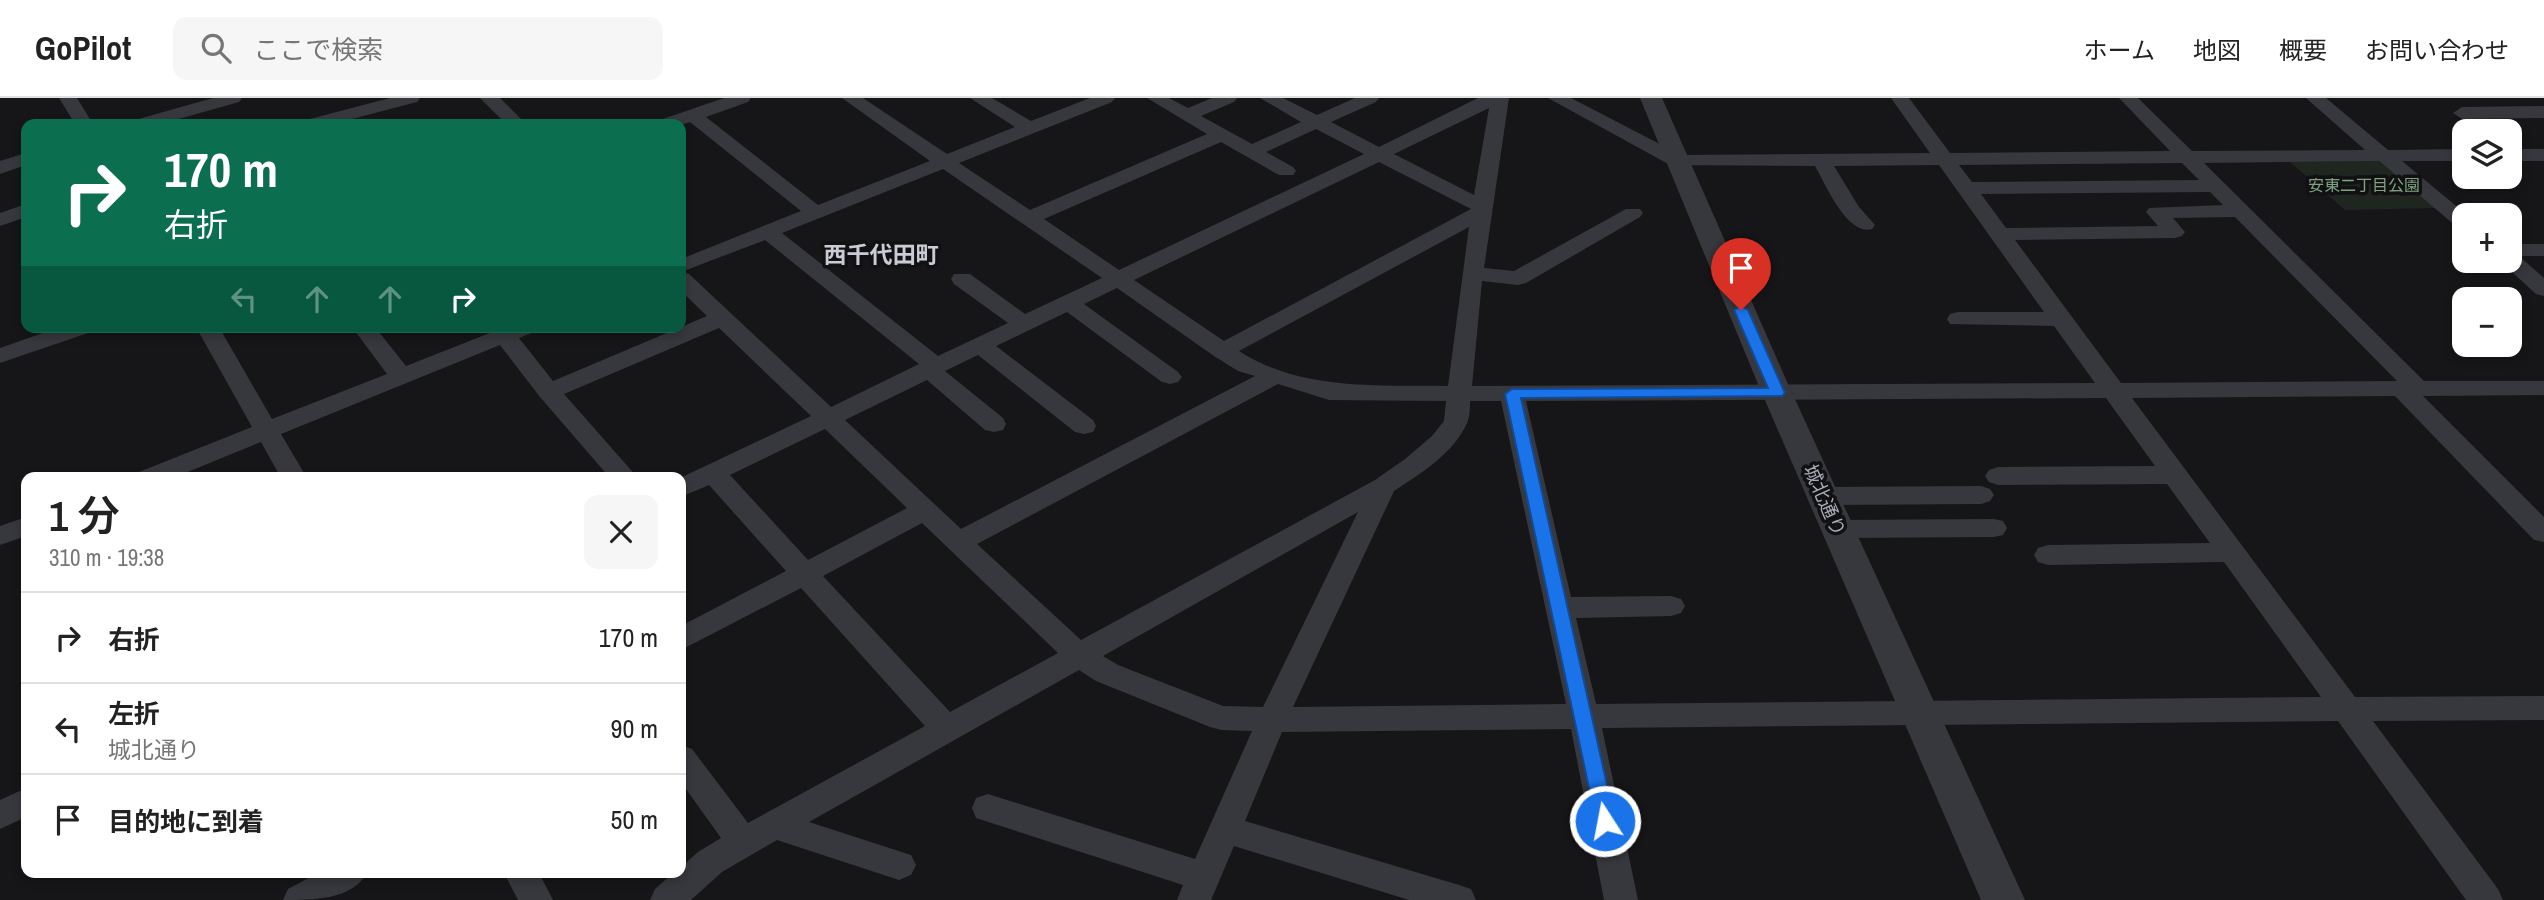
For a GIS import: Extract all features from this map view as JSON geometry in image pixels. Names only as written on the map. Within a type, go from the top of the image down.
[{"type":"street","points":[[68,98],[81,119]]},
{"type":"street","points":[[155,119],[197,103],[233,98]]},
{"type":"street","points":[[332,119],[411,98]]},
{"type":"street","points":[[489,98],[512,119]]},
{"type":"street","points":[[681,119],[742,98]]},
{"type":"street","points":[[851,98],[1246,366],[1329,391],[1512,394],[2544,388]]},
{"type":"street","points":[[979,98],[1030,128]]},
{"type":"street","points":[[686,264],[1106,98]]},
{"type":"street","points":[[1156,98],[1286,171]]},
{"type":"street","points":[[1187,115],[1228,98]]},
{"type":"street","points":[[1269,98],[1482,209]]},
{"type":"street","points":[[1252,151],[1370,98]]},
{"type":"street","points":[[686,486],[1486,103],[1487,98]]},
{"type":"street","points":[[667,900],[710,862],[743,842],[1077,654],[1384,486],[1444,441],[1456,422],[1472,273],[1500,98]]},
{"type":"street","points":[[1557,98],[1676,161],[2452,155]]},
{"type":"street","name":"城北通り","points":[[1651,98],[1777,393],[2003,900]]},
{"type":"street","points":[[1900,98],[2486,900]]},
{"type":"street","points":[[2128,98],[2241,212],[2544,533]]},
{"type":"street","points":[[2315,98],[2452,213]]},
{"type":"street","points":[[2519,98],[2542,113]]},
{"type":"street","points":[[2462,113],[2542,113]]},
{"type":"street","points":[[693,115],[816,213]]},
{"type":"street","points":[[1030,218],[1222,135]]},
{"type":"street","points":[[2522,155],[2544,155]]},
{"type":"street","points":[[0,168],[21,161]]},
{"type":"street","points":[[1822,161],[1851,210],[1865,225]]},
{"type":"street","points":[[1965,188],[2216,186]]},
{"type":"street","points":[[1222,351],[1482,209]]},
{"type":"street","points":[[0,220],[21,212]]},
{"type":"street","points":[[2000,234],[2175,232],[2156,212],[2241,212]]},
{"type":"street","points":[[1472,273],[1518,278],[1633,213]]},
{"type":"street","points":[[767,232],[932,368],[994,424]]},
{"type":"street","points":[[2522,250],[2544,250]]},
{"type":"street","points":[[2522,270],[2544,289]]},
{"type":"street","points":[[962,279],[1024,324]]},
{"type":"street","points":[[686,284],[1077,654],[1107,673],[1221,718],[1272,720],[2544,708]]},
{"type":"street","points":[[1068,303],[1170,377]]},
{"type":"street","points":[[549,392],[722,318]]},
{"type":"street","points":[[1958,319],[2062,319]]},
{"type":"street","points":[[0,356],[66,333]]},
{"type":"street","points":[[210,333],[291,472]]},
{"type":"street","points":[[368,333],[402,377]]},
{"type":"street","points":[[163,472],[509,333]]},
{"type":"street","points":[[518,333],[549,392],[620,472]]},
{"type":"street","points":[[981,345],[1084,426]]},
{"type":"street","points":[[958,541],[1274,376]]},
{"type":"street","points":[[1512,394],[1561,608],[1621,900]]},
{"type":"street","points":[[713,473],[945,728]]},
{"type":"street","points":[[1823,496],[2176,475]]},
{"type":"street","points":[[988,808],[1200,888],[1272,720],[1384,486]]},
{"type":"street","points":[[686,636],[925,510]]},
{"type":"street","points":[[0,536],[21,528]]},
{"type":"street","points":[[1838,529],[1994,528]]},
{"type":"street","points":[[2048,555],[2232,552]]},
{"type":"street","points":[[1561,608],[1671,606]]},
{"type":"street","points":[[686,765],[743,842]]},
{"type":"street","points":[[0,815],[21,804]]},
{"type":"street","points":[[774,825],[899,864]]},
{"type":"street","points":[[1226,829],[1459,900]]},
{"type":"street","points":[[300,900],[341,878]]},
{"type":"street","points":[[524,878],[536,900]]},
{"type":"green space","name":"安東二丁目公園","points":[[2378,161],[2437,208],[2345,210],[2290,162]]},
{"type":"district","name":"西千代田町","points":[[881,254]]},
{"type":"route","points":[[1605,821],[1512,394],[1777,393],[1741,310]]}]
